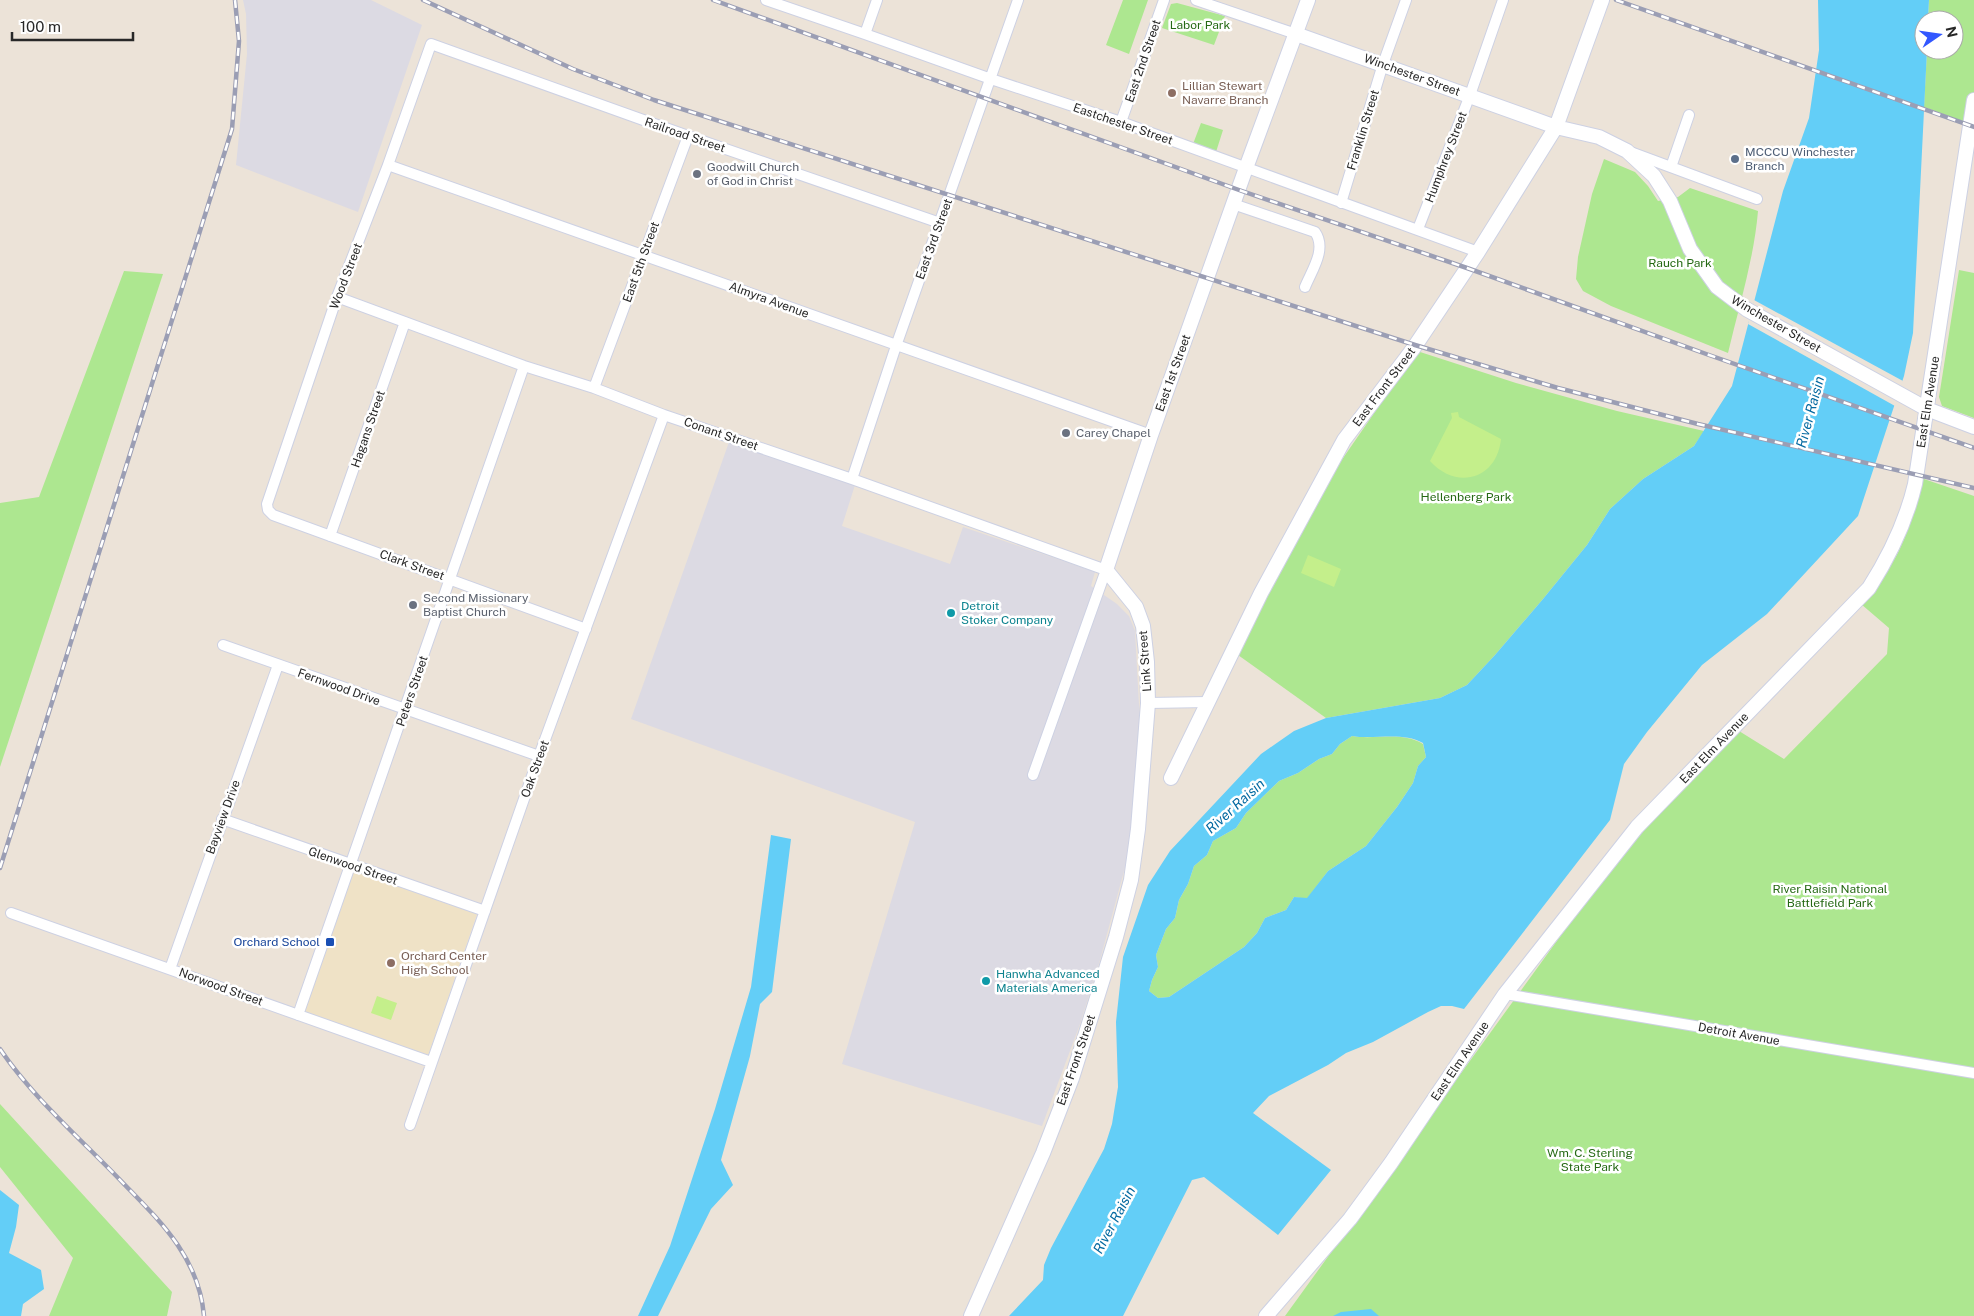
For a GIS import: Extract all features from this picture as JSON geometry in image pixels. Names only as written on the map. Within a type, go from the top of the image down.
[{"type":"street","name":"Eastchester Street","points":[[766,0],[990,79],[1121,122],[1478,252]]},
{"type":"street","points":[[865,34],[877,0]]},
{"type":"street","name":"East 3rd Street","points":[[852,479],[896,346],[1018,0]]},
{"type":"street","name":"East 2nd Street","points":[[1121,122],[1164,0]]},
{"type":"street","name":"Winchester Street","points":[[1196,0],[1383,64],[1556,127],[1599,137],[1627,151],[1757,200]]},
{"type":"street","name":"East 1st Street","points":[[1033,775],[1106,570],[1151,435],[1308,0]]},
{"type":"street","name":"Franklin Street","points":[[1341,203],[1383,64],[1406,0]]},
{"type":"street","name":"Humphrey Street","points":[[1418,229],[1470,95],[1503,0]]},
{"type":"street","name":"East Front Street","points":[[1171,778],[1295,529],[1344,440],[1413,349],[1478,252],[1556,127],[1602,0]]},
{"type":"street","name":"Railroad Street","points":[[431,44],[688,136],[940,223]]},
{"type":"street","name":"Wood Street","points":[[268,510],[267,504],[337,297],[388,165],[431,44]]},
{"type":"street","name":"East Elm Avenue","points":[[1266,1316],[1360,1206],[1505,994],[1637,826],[1869,588],[1886,563],[1895,545],[1915,484],[1974,100]]},
{"type":"street","points":[[1670,168],[1689,115]]},
{"type":"street","name":"East 5th Street","points":[[594,388],[688,136]]},
{"type":"street","name":"Winchester Street","points":[[1627,151],[1654,176],[1670,201],[1690,249],[1717,287],[1746,309],[1927,409],[1974,427]]},
{"type":"street","name":"Almyra Avenue","points":[[388,165],[1151,435]]},
{"type":"street","points":[[1233,204],[1315,232],[1319,238],[1321,249],[1305,287]]},
{"type":"street","name":"Conant Street","points":[[337,297],[524,366],[594,388],[664,415],[852,479],[1106,570]]},
{"type":"street","name":"Hagans Street","points":[[330,536],[405,322]]},
{"type":"street","name":"Peters Street","points":[[298,1015],[524,366]]},
{"type":"street","name":"Oak Street","points":[[410,1125],[539,756],[664,415]]},
{"type":"street","name":"Clark Street","points":[[268,510],[272,516],[586,629]]},
{"type":"street","name":"Link Street","points":[[1106,570],[1136,607],[1143,626],[1148,703],[1209,702]]},
{"type":"street","name":"Fernwood Drive","points":[[223,645],[539,756]]},
{"type":"street","name":"Bayview Drive","points":[[170,969],[278,665]]},
{"type":"street","name":"East Front Street","points":[[971,1316],[1040,1160],[1072,1078],[1116,937],[1131,880],[1138,829],[1148,703]]},
{"type":"street","name":"Glenwood Street","points":[[222,820],[485,911]]},
{"type":"street","name":"Norwood Street","points":[[11,913],[431,1062]]},
{"type":"street","name":"Detroit Avenue","points":[[1505,994],[1974,1073]]},
{"type":"shaded area","points":[[243,0],[371,0],[422,25],[358,212],[236,165],[247,54],[246,14]]},
{"type":"shaded area","points":[[729,442],[855,485],[842,526],[950,564],[963,527],[1095,572],[1091,586],[1117,604],[1129,616],[1135,631],[1140,724],[1131,845],[1100,960],[1080,1024],[1042,1126],[842,1064],[915,822],[631,719]]},
{"type":"shaded area","name":"Orchard Center High School","points":[[354,871],[477,914],[428,1056],[303,1012]]},
{"type":"green space","points":[[1123,0],[1148,0],[1129,54],[1106,45]]},
{"type":"green space","points":[[1929,0],[1974,0],[1974,98],[1970,124],[1924,107],[1926,60],[1964,60],[1964,10],[1928,10]]},
{"type":"green space","name":"Labor Park","points":[[1177,3],[1225,16],[1214,45],[1162,28],[1171,4]]},
{"type":"green space","points":[[1201,123],[1223,130],[1216,152],[1193,144]]},
{"type":"green space","name":"Rauch Park","points":[[1604,159],[1635,172],[1658,201],[1678,197],[1690,188],[1758,211],[1750,265],[1728,353],[1611,306],[1583,291],[1576,279],[1578,257],[1592,194]]},
{"type":"green space","points":[[1959,270],[1974,273],[1974,418],[1942,406],[1939,397]]},
{"type":"green space","points":[[124,271],[163,274],[0,767],[0,503],[39,497]]},
{"type":"green space","name":"Hellenberg Park","points":[[1417,351],[1516,383],[1617,411],[1704,431],[1694,446],[1643,479],[1610,509],[1587,545],[1495,655],[1467,685],[1440,698],[1326,718],[1238,655],[1266,594],[1341,461]]},
{"type":"green space","points":[[1458,412],[1459,417],[1501,439],[1498,453],[1492,464],[1474,476],[1463,478],[1452,476],[1430,461],[1452,418],[1451,413]]},
{"type":"green space","points":[[1921,478],[1974,496],[1974,1316],[1285,1316],[1617,858],[1739,731],[1784,759],[1887,654],[1889,628],[1861,604],[1884,576],[1901,546],[1913,514]]},
{"type":"green space","points":[[1308,555],[1341,569],[1334,587],[1301,573]]},
{"type":"green space","points":[[1352,736],[1406,738],[1423,744],[1426,757],[1418,766],[1413,783],[1397,807],[1366,846],[1328,871],[1307,899],[1294,897],[1286,910],[1265,918],[1257,933],[1244,947],[1169,997],[1158,998],[1149,991],[1158,967],[1156,955],[1166,929],[1175,918],[1179,900],[1188,884],[1194,866],[1207,855],[1213,841],[1236,828],[1246,813],[1279,781],[1332,754],[1340,744]]},
{"type":"green space","points":[[377,996],[397,1003],[391,1020],[371,1013]]},
{"type":"green space","points":[[0,1104],[172,1292],[167,1316],[49,1316],[73,1258],[0,1167]]},
{"type":"water","name":"River Raisin","points":[[1818,0],[1929,0],[1928,10],[1914,10],[1914,60],[1927,60],[1913,333],[1904,376],[1858,516],[1767,614],[1702,665],[1647,732],[1624,764],[1610,820],[1464,1009],[1441,1006],[1428,1012],[1373,1042],[1346,1053],[1328,1065],[1269,1096],[1253,1113],[1331,1170],[1278,1235],[1204,1177],[1192,1180],[1123,1316],[1009,1316],[1043,1280],[1044,1265],[1051,1248],[1104,1149],[1112,1124],[1118,1087],[1116,1022],[1123,957],[1148,885],[1170,851],[1261,754],[1294,731],[1326,718],[1440,698],[1467,685],[1543,599],[1587,545],[1610,509],[1643,479],[1694,446],[1732,386],[1783,191],[1809,118],[1819,50]],"holes":[[[1352,736],[1415,739],[1423,743],[1426,757],[1418,766],[1413,783],[1397,807],[1366,846],[1328,871],[1307,898],[1294,897],[1286,910],[1265,918],[1257,933],[1244,947],[1169,997],[1158,998],[1149,991],[1158,967],[1156,955],[1166,929],[1175,918],[1179,900],[1188,884],[1194,866],[1207,855],[1213,841],[1236,828],[1246,813],[1279,781],[1332,754],[1340,744]]]},
{"type":"water","points":[[771,835],[791,839],[772,992],[760,1004],[750,1056],[721,1160],[733,1185],[711,1209],[658,1316],[638,1316],[670,1246],[715,1109],[751,987]]},
{"type":"water","points":[[0,1190],[19,1205],[16,1227],[9,1253],[41,1270],[44,1289],[23,1304],[21,1316],[0,1316]]},
{"type":"water","points":[[1371,1309],[1379,1316],[1333,1316],[1341,1312]]},
{"type":"pier","points":[[1754,300],[1903,381],[1895,406],[1748,324]]},
{"type":"railway","points":[[0,868],[232,129],[239,41],[235,0]]},
{"type":"railway","points":[[423,0],[573,69],[654,100],[1415,345],[1558,388],[1698,424],[1974,488]]},
{"type":"railway","points":[[713,0],[1239,190],[1467,268],[1974,448]]},
{"type":"railway","points":[[1616,0],[1974,127]]},
{"type":"railway","points":[[0,1049],[43,1102],[151,1212],[176,1242],[195,1276],[201,1295],[204,1316]]},
{"type":"place","name":"Lillian Stewart Navarre Branch","points":[[1172,93]]},
{"type":"place","name":"MCCCU Winchester Branch","points":[[1735,159]]},
{"type":"place","name":"Goodwill Church of God in Christ","points":[[697,174]]},
{"type":"place","name":"Carey Chapel","points":[[1066,433]]},
{"type":"place","name":"Second Missionary Baptist Church","points":[[413,605]]},
{"type":"place","name":"Detroit Stoker Company","points":[[951,613]]},
{"type":"place","name":"Orchard School","points":[[330,942]]},
{"type":"place","name":"Orchard Center High School","points":[[391,963]]},
{"type":"place","name":"Hanwha Advanced Materials America","points":[[986,981]]},
{"type":"park label","name":"River Raisin National Battlefield Park","points":[[1830,896]]},
{"type":"park label","name":"Wm. C. Sterling State Park","points":[[1590,1160]]}]
